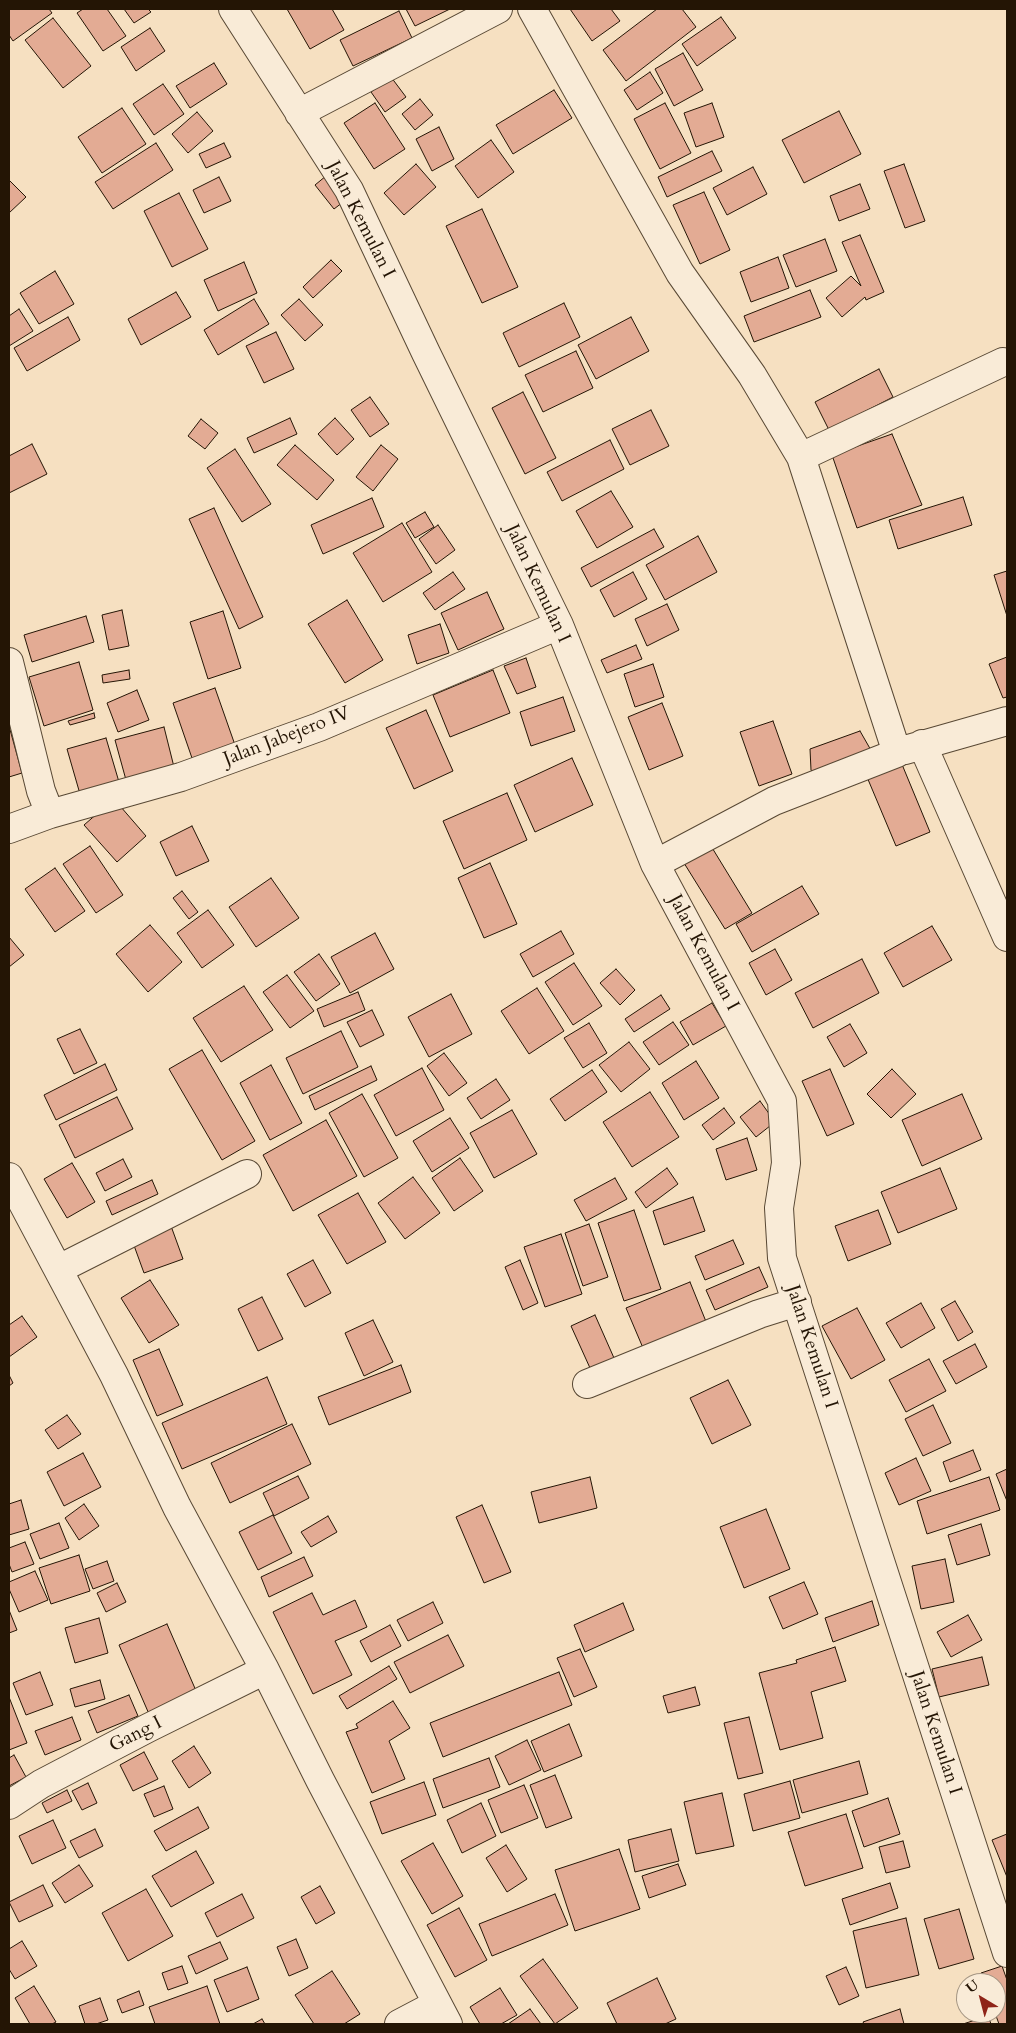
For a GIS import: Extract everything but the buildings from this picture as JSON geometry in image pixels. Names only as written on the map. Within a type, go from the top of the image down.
[{"type":"street","name":"Jalan Kemulan I","points":[[233,9],[349,190],[426,353],[559,625],[655,864],[782,1101],[786,1164],[779,1208],[779,1237],[782,1258],[1007,1953]]},
{"type":"street","points":[[299,113],[498,9]]},
{"type":"street","points":[[532,9],[680,272],[761,388],[801,457],[896,752]]},
{"type":"street","points":[[801,457],[1003,362]]},
{"type":"street","name":"Jalan Jabejero IV","points":[[9,829],[50,814],[180,777],[319,727],[559,625]]},
{"type":"street","points":[[9,662],[41,791],[50,814]]},
{"type":"street","points":[[655,864],[774,801],[896,752],[1007,721]]},
{"type":"street","points":[[922,744],[1007,938]]},
{"type":"street","points":[[59,1269],[247,1174]]},
{"type":"street","points":[[9,1177],[114,1375],[177,1508],[265,1670],[442,2014],[399,2024]]},
{"type":"street","points":[[587,1384],[759,1314],[797,1302]]},
{"type":"street","name":"Gang I","points":[[9,1805],[41,1784],[265,1670]]}]
